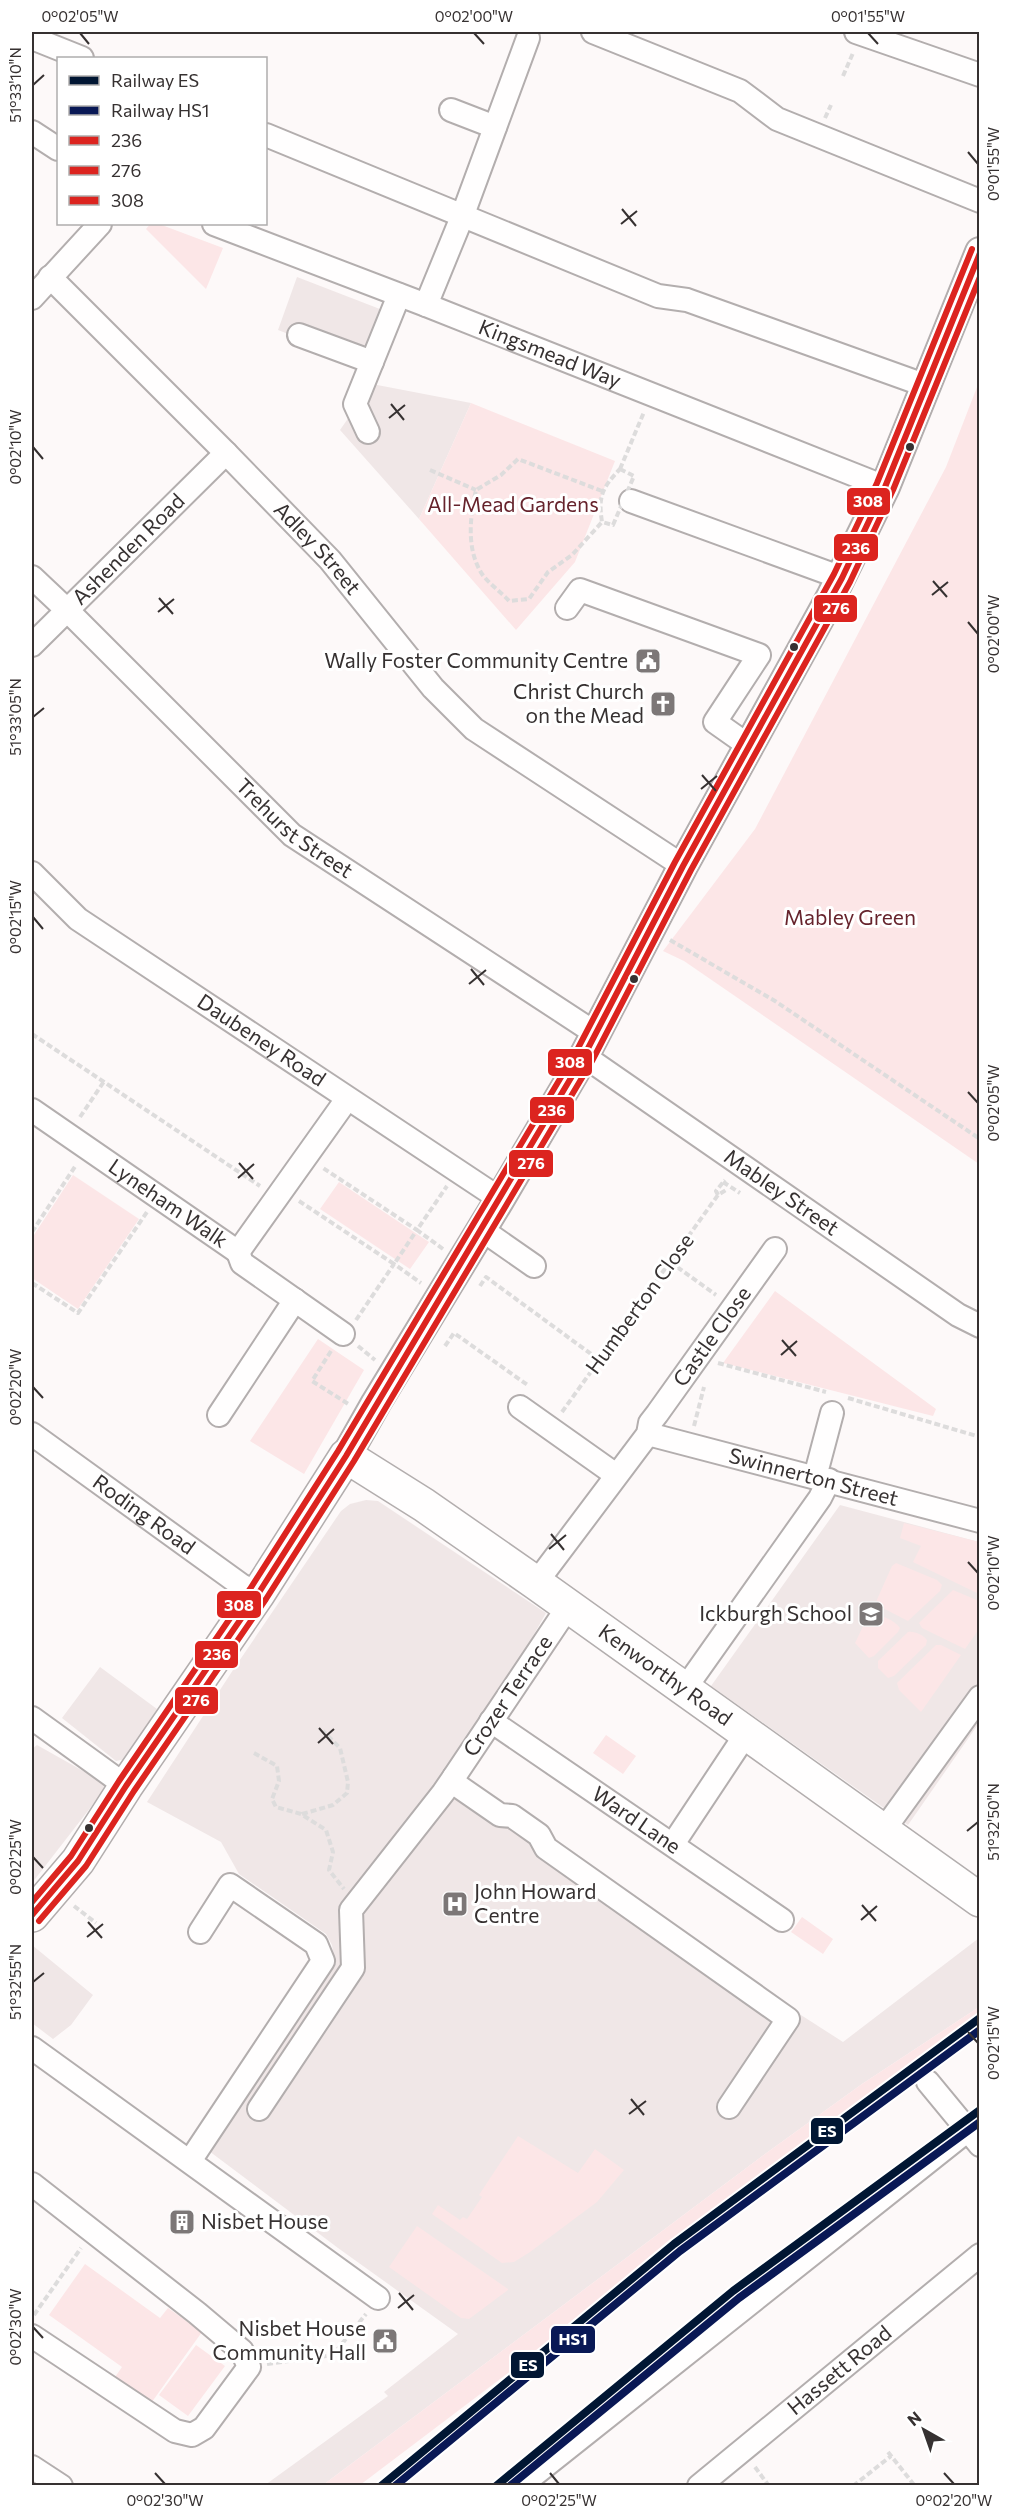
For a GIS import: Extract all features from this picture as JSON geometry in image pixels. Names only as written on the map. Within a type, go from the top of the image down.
[{"type":"highway","name":"Kenworthy Road","points":[[346,1456],[424,1505],[978,1896]]},
{"type":"highway","points":[[32,1915],[78,1861],[126,1786],[258,1594],[346,1456]]},
{"type":"main road","points":[[346,1456],[589,1045],[683,866],[842,578],[885,487],[980,252]]},
{"type":"street","points":[[593,32],[740,91],[777,119],[980,201]]},
{"type":"street","points":[[856,32],[980,75]]},
{"type":"street","points":[[32,38],[80,57]]},
{"type":"street","points":[[426,305],[465,209],[528,39]]},
{"type":"street","points":[[451,110],[495,127]]},
{"type":"street","points":[[32,132],[57,148]]},
{"type":"street","points":[[267,135],[465,209],[658,297],[687,300],[927,386]]},
{"type":"street","points":[[32,298],[99,225]]},
{"type":"street","name":"Kingsmead Way","points":[[217,225],[426,305],[885,487]]},
{"type":"street","name":"Adley Street","points":[[50,277],[330,560],[433,688],[474,729],[683,866]]},
{"type":"street","points":[[368,432],[355,404],[399,295]]},
{"type":"street","points":[[299,335],[372,362]]},
{"type":"street","name":"Ashenden Road","points":[[32,645],[226,453]]},
{"type":"street","points":[[631,501],[842,578]]},
{"type":"street","name":"Trehurst Street","points":[[32,577],[68,610],[292,835],[589,1045]]},
{"type":"street","points":[[567,608],[580,590],[759,655],[714,722],[749,746]]},
{"type":"street","name":"Daubeney Road","points":[[32,873],[78,919],[500,1199]]},
{"type":"street","name":"Mabley Street","points":[[589,1045],[948,1309],[980,1326]]},
{"type":"street","name":"Lyneham Walk","points":[[32,1110],[238,1252],[347,1099]]},
{"type":"street","points":[[481,1229],[534,1266]]},
{"type":"street","name":"Castle Close","points":[[536,1583],[649,1429],[775,1249]]},
{"type":"street","points":[[238,1252],[242,1263],[295,1300],[347,1330]]},
{"type":"street","points":[[219,1415],[295,1300]]},
{"type":"street","points":[[528,1399],[616,1475]]},
{"type":"street","points":[[684,1690],[820,1498],[832,1413]]},
{"type":"street","name":"Swinnerton Street","points":[[649,1429],[690,1444],[980,1521]]},
{"type":"street","name":"Roding Road","points":[[32,1434],[241,1585],[258,1594]]},
{"type":"street","name":"Crozer Terrace","points":[[357,1903],[443,1793],[456,1781],[491,1720],[568,1607]]},
{"type":"street","points":[[883,1831],[980,1696]]},
{"type":"street","points":[[32,1718],[126,1786]]},
{"type":"street","name":"Ward Lane","points":[[491,1720],[782,1920]]},
{"type":"street","points":[[673,1844],[746,1734]]},
{"type":"street","points":[[456,1781],[500,1815],[505,1830],[530,1847],[546,1848],[788,2019],[729,2107]]},
{"type":"street","points":[[190,2162],[323,1961],[316,1944],[230,1885],[200,1932]]},
{"type":"street","points":[[259,2109],[353,1968],[351,1910],[357,1903]]},
{"type":"street","points":[[32,2048],[378,2298]]},
{"type":"street","points":[[520,2486],[974,2137],[928,2082]]},
{"type":"street","points":[[32,2184],[245,2359],[204,2428],[192,2435],[175,2431],[32,2336]]},
{"type":"street","name":"Hassett Road","points":[[699,2486],[980,2255]]},
{"type":"street","points":[[32,2466],[61,2486]]},
{"type":"path","points":[[620,470],[651,394]]},
{"type":"path","points":[[602,491],[518,459],[501,475],[476,490],[470,518],[472,545],[482,573],[509,601],[529,599],[548,572],[572,555],[602,522]]},
{"type":"path","points":[[430,470],[476,490]]},
{"type":"path","points":[[650,930],[775,1001],[980,1139]]},
{"type":"path","points":[[32,1034],[425,1285]]},
{"type":"path","points":[[68,1135],[105,1080]]},
{"type":"path","points":[[32,1232],[87,1148]]},
{"type":"path","points":[[307,1157],[446,1250]]},
{"type":"path","points":[[347,1330],[457,1171]]},
{"type":"path","points":[[717,1193],[722,1184]]},
{"type":"path","name":"Humberton Close","points":[[562,1413],[717,1193],[726,1190]]},
{"type":"path","points":[[32,1283],[78,1313],[158,1197]]},
{"type":"path","points":[[670,1262],[733,1307]]},
{"type":"path","name":"Humberton Close","points":[[480,1286],[486,1277],[591,1354]]},
{"type":"path","points":[[445,1346],[454,1333],[528,1399]]},
{"type":"path","points":[[329,1354],[312,1381],[352,1407]]},
{"type":"path","points":[[690,1444],[705,1382]]},
{"type":"path","points":[[301,1814],[333,1805],[346,1793],[348,1782],[340,1748],[323,1731]]},
{"type":"path","points":[[254,1753],[277,1766],[279,1781],[272,1799],[276,1807],[301,1814],[326,1830],[333,1852],[329,1870],[357,1903]]},
{"type":"path","points":[[74,1906],[96,1923]]},
{"type":"path","points":[[32,2318],[93,2232]]},
{"type":"path","points":[[245,2359],[333,2355],[378,2298]]},
{"type":"path","points":[[854,2486],[890,2454],[915,2486]]},
{"type":"shaded area","points":[[297,277],[398,316],[377,369],[278,330]]},
{"type":"shaded area","points":[[372,384],[471,403],[419,519],[340,430]]},
{"type":"shaded area","name":"John Howard Centre","points":[[366,1500],[378,1501],[546,1613],[447,1788],[843,2042],[979,1938],[979,2007],[862,2084],[765,2154],[323,2485],[265,2485],[388,2396],[384,2392],[458,2334],[209,2151],[327,1977],[334,1959],[332,1945],[326,1934],[239,1874],[221,1842],[147,1802],[341,1511],[350,1504]]},
{"type":"shaded area","name":"Ickburgh School","points":[[840,1505],[979,1542],[979,1723],[908,1825],[711,1686]]},
{"type":"shaded area","points":[[100,1667],[157,1709],[126,1759],[116,1761],[62,1718]]},
{"type":"shaded area","points":[[37,1745],[108,1785],[32,1883],[32,1749]]},
{"type":"shaded area","points":[[32,1945],[93,1995],[71,2025],[53,2039],[32,2023]]},
{"type":"green space","points":[[149,225],[162,225],[223,248],[206,289],[146,229]]},
{"type":"green space","name":"Mabley Green","points":[[979,382],[979,1164],[684,961],[663,951],[755,829],[946,467]]},
{"type":"green space","name":"All-Mead Gardens","points":[[471,403],[615,461],[575,562],[516,630],[419,519]]},
{"type":"green space","points":[[73,1175],[139,1219],[78,1309],[32,1278],[32,1238]]},
{"type":"green space","points":[[339,1182],[429,1242],[410,1269],[320,1209]]},
{"type":"green space","points":[[775,1291],[936,1409],[933,1416],[723,1363]]},
{"type":"green space","points":[[318,1339],[364,1370],[304,1474],[250,1441]]},
{"type":"green space","points":[[904,1523],[979,1542],[979,1594],[913,1562],[921,1546],[900,1538]]},
{"type":"green space","points":[[896,1563],[937,1580],[942,1585],[940,1591],[908,1621],[875,1604],[892,1566]]},
{"type":"green space","points":[[953,1590],[979,1601],[979,1629],[965,1649],[922,1628],[919,1623]]},
{"type":"green space","points":[[869,1614],[886,1618],[900,1628],[874,1656],[869,1658],[855,1643]]},
{"type":"green space","points":[[908,1632],[923,1636],[927,1640],[926,1645],[894,1676],[888,1678],[878,1668],[878,1661]]},
{"type":"green space","points":[[936,1645],[941,1645],[961,1655],[921,1712],[899,1690],[897,1683]]},
{"type":"green space","points":[[606,1735],[636,1756],[623,1774],[593,1753]]},
{"type":"green space","points":[[802,1917],[833,1939],[823,1954],[791,1932]]},
{"type":"green space","points":[[979,2007],[979,2026],[875,2095],[360,2485],[323,2485],[765,2154],[862,2084]]},
{"type":"green space","points":[[518,2136],[578,2173],[595,2149],[624,2170],[597,2202],[530,2252],[514,2262],[502,2263],[432,2214],[438,2205],[460,2220],[463,2217],[467,2219],[482,2197],[479,2195]]},
{"type":"green space","points":[[417,2226],[508,2290],[469,2319],[461,2318],[389,2267]]},
{"type":"green space","points":[[85,2264],[160,2318],[168,2308],[202,2332],[149,2406],[113,2380],[122,2367],[49,2315]]},
{"type":"green space","points":[[196,2345],[225,2366],[188,2416],[159,2395]]},
{"type":"rail line","name":"ES","points":[[381,2486],[674,2244],[980,2018]]},
{"type":"rail line","name":"HS1","points":[[395,2486],[680,2251],[980,2030]]},
{"type":"rail line","name":"ES","points":[[496,2486],[733,2291],[980,2110]]},
{"type":"rail line","name":"HS1","points":[[510,2486],[739,2298],[980,2122]]},
{"type":"transit line","name":"308","points":[[32,1902],[71,1856],[119,1781],[250,1589],[338,1451],[576,1052],[675,862],[834,574],[877,483],[972,249]]},
{"type":"transit line","name":"236","points":[[32,1915],[78,1861],[126,1786],[258,1594],[346,1456],[584,1056],[683,866],[842,578],[885,487],[980,253]]},
{"type":"transit line","name":"276","points":[[39,1921],[86,1866],[134,1791],[266,1599],[354,1461],[592,1061],[691,870],[850,582],[893,490],[980,277]]},
{"type":"place","name":"Wally Foster Community Centre","points":[[648,661]]},
{"type":"place","name":"Christ Church on the Mead","points":[[663,704]]},
{"type":"place","name":"Ickburgh School","points":[[871,1614]]},
{"type":"place","name":"John Howard Centre","points":[[455,1904]]},
{"type":"place","name":"Nisbet House","points":[[182,2222]]},
{"type":"place","name":"Nisbet House Community Hall","points":[[385,2341]]}]
